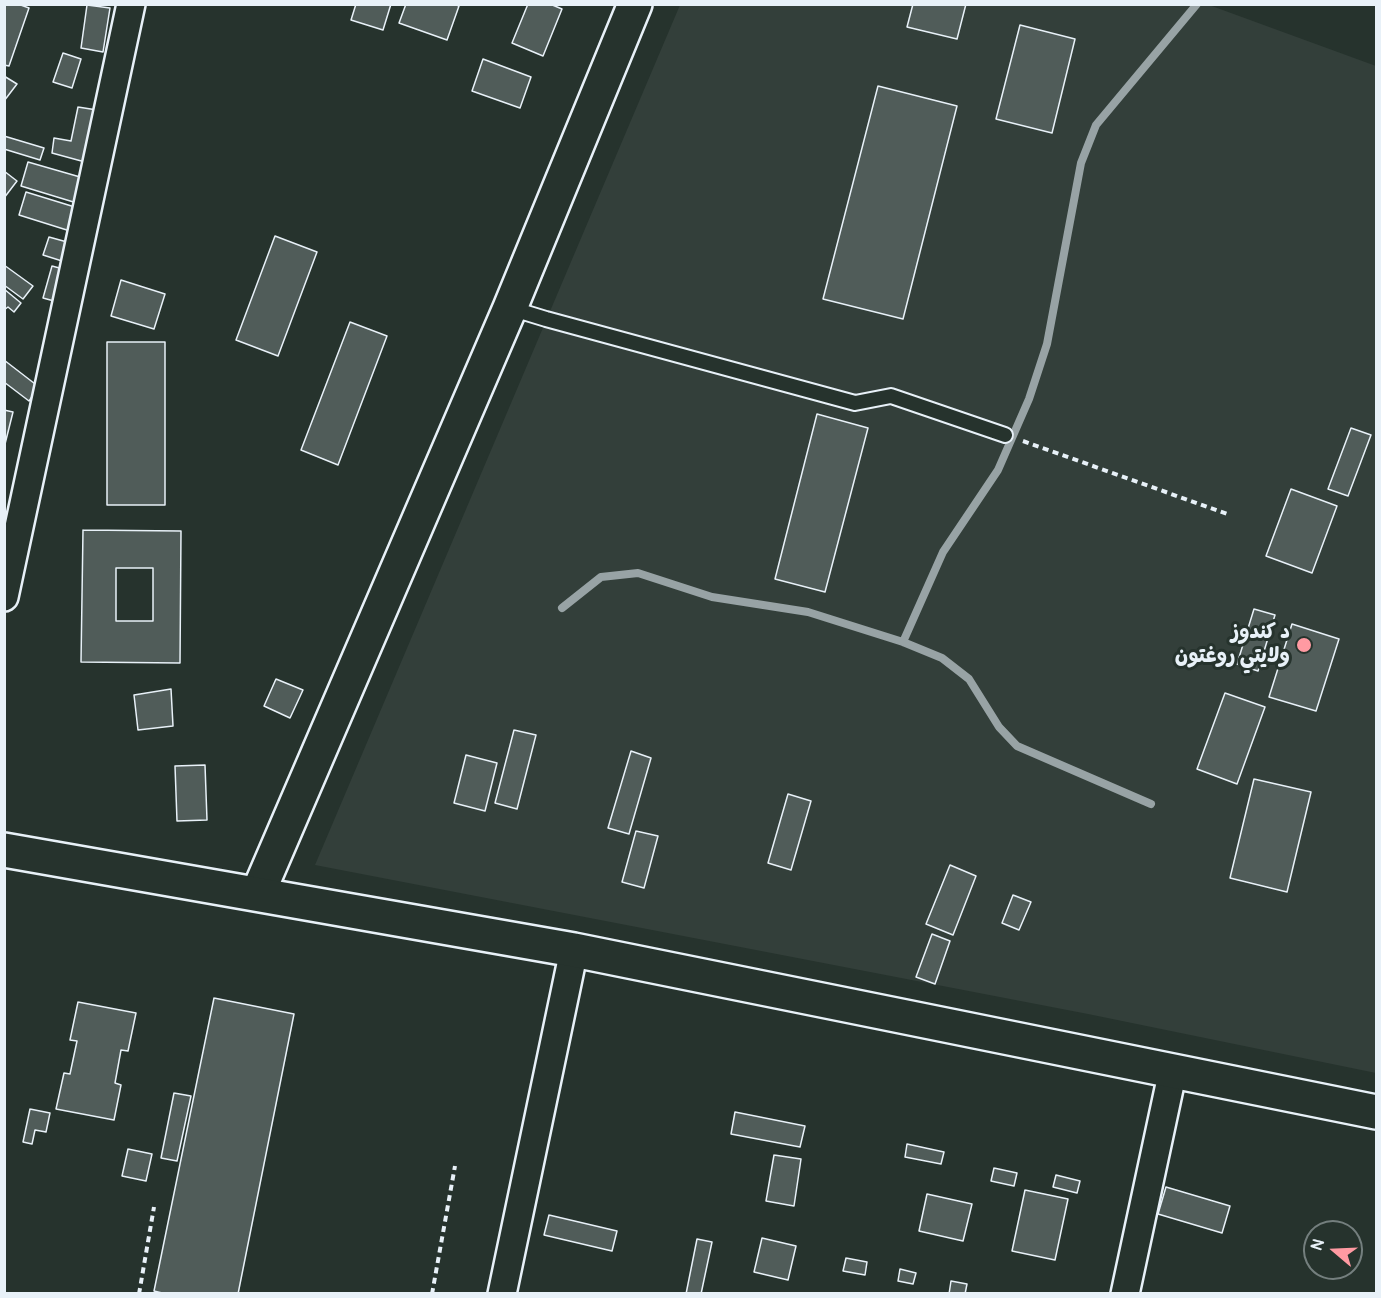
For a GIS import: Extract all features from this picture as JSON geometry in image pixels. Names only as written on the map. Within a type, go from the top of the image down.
[{"type":"main road","points":[[258,893],[510,308],[635,4]]},
{"type":"main road","points":[[4,850],[574,950],[1377,1112]]},
{"type":"street","points":[[4,597],[131,4]]},
{"type":"street","points":[[502,1293],[574,950]]},
{"type":"street","points":[[1125,1293],[1173,1070]]},
{"type":"lane","points":[[510,308],[855,403],[891,396],[1005,435]]},
{"type":"path","points":[[1026,442],[1230,515]]},
{"type":"path","points":[[432,1293],[455,1166]]},
{"type":"path","points":[[139,1293],[154,1208]]},
{"type":"shaded area","points":[[680,5],[1209,5],[1376,66],[1376,1073],[1088,1014],[315,865]]},
{"type":"building","points":[[4,4],[18,4],[29,8],[9,66],[4,65]]},
{"type":"building","points":[[356,4],[391,4],[383,30],[351,20]]},
{"type":"building","points":[[406,4],[454,4],[459,6],[447,40],[399,23]]},
{"type":"building","points":[[528,4],[550,4],[562,9],[543,56],[512,43]]},
{"type":"building","points":[[913,4],[966,4],[957,39],[907,27]]},
{"type":"building","points":[[87,5],[110,8],[103,52],[81,48]]},
{"type":"building","points":[[1020,25],[1075,39],[1052,133],[996,119]]},
{"type":"building","points":[[63,53],[81,59],[72,88],[53,82]]},
{"type":"building","points":[[483,59],[531,77],[520,108],[472,91]]},
{"type":"building","points":[[4,76],[17,84],[4,101]]},
{"type":"building","points":[[878,86],[957,106],[903,319],[823,299]]},
{"type":"building","points":[[78,107],[97,110],[85,162],[52,153],[54,138],[71,141]]},
{"type":"building","points":[[4,136],[44,148],[40,160],[4,149]]},
{"type":"building","points":[[28,162],[87,179],[80,204],[21,186]]},
{"type":"building","points":[[4,171],[17,181],[4,198]]},
{"type":"building","points":[[26,192],[78,208],[70,231],[19,215]]},
{"type":"building","points":[[275,236],[317,252],[278,356],[236,340]]},
{"type":"building","points":[[49,237],[67,242],[62,261],[43,255]]},
{"type":"building","points":[[4,265],[33,286],[23,299],[4,285]]},
{"type":"building","points":[[52,266],[63,269],[54,301],[43,298]]},
{"type":"building","points":[[121,280],[165,294],[154,329],[111,316]]},
{"type":"building","points":[[4,289],[21,303],[14,312],[8,307],[4,310]]},
{"type":"building","points":[[350,322],[387,336],[338,465],[301,450]]},
{"type":"building","points":[[107,342],[165,342],[165,505],[107,505]]},
{"type":"building","points":[[4,360],[39,387],[29,401],[4,382]]},
{"type":"building","points":[[4,410],[13,412],[4,448]]},
{"type":"building","points":[[817,414],[868,428],[825,592],[775,579]]},
{"type":"building","points":[[1351,428],[1371,435],[1348,496],[1328,489]]},
{"type":"building","points":[[1291,489],[1337,506],[1312,573],[1266,556]]},
{"type":"building","points":[[83,530],[181,531],[180,663],[81,662]],"holes":[[[116,568],[153,568],[153,621],[116,621]]]},
{"type":"building","points":[[1254,609],[1275,615],[1258,671],[1237,664]]},
{"type":"building","points":[[1292,624],[1339,639],[1316,711],[1269,697]]},
{"type":"building","points":[[276,679],[303,690],[290,718],[264,706]]},
{"type":"building","points":[[171,689],[173,726],[138,730],[134,695]]},
{"type":"building","points":[[1225,693],[1265,707],[1237,784],[1197,769]]},
{"type":"building","points":[[514,730],[536,735],[517,809],[495,803]]},
{"type":"building","points":[[631,751],[651,758],[629,834],[608,828]]},
{"type":"building","points":[[466,755],[497,763],[485,811],[454,803]]},
{"type":"building","points":[[205,765],[207,820],[177,821],[175,766]]},
{"type":"building","points":[[1254,779],[1311,792],[1287,892],[1230,878]]},
{"type":"building","points":[[788,794],[811,801],[791,870],[768,863]]},
{"type":"building","points":[[636,831],[658,836],[644,888],[622,882]]},
{"type":"building","points":[[950,865],[976,876],[953,935],[926,924]]},
{"type":"building","points":[[1013,895],[1031,902],[1019,930],[1002,923]]},
{"type":"building","points":[[932,934],[950,941],[935,984],[916,977]]},
{"type":"building","points":[[214,998],[294,1014],[238,1294],[166,1294],[154,1291]]},
{"type":"building","points":[[78,1002],[136,1013],[128,1051],[121,1050],[115,1083],[121,1085],[114,1120],[56,1109],[64,1073],[70,1074],[77,1041],[70,1040]]},
{"type":"building","points":[[174,1093],[191,1096],[177,1161],[161,1158]]},
{"type":"building","points":[[30,1109],[50,1113],[46,1132],[35,1130],[32,1144],[23,1142]]},
{"type":"building","points":[[735,1112],[805,1126],[800,1147],[731,1134]]},
{"type":"building","points":[[907,1144],[944,1152],[941,1164],[905,1157]]},
{"type":"building","points":[[128,1149],[152,1154],[146,1181],[122,1176]]},
{"type":"building","points":[[774,1155],[801,1159],[794,1206],[766,1201]]},
{"type":"building","points":[[994,1168],[1017,1173],[1014,1186],[991,1181]]},
{"type":"building","points":[[1056,1175],[1080,1181],[1077,1193],[1053,1187]]},
{"type":"building","points":[[1166,1187],[1230,1206],[1222,1233],[1158,1214]]},
{"type":"building","points":[[1025,1190],[1068,1199],[1055,1260],[1012,1251]]},
{"type":"building","points":[[927,1194],[972,1204],[963,1241],[919,1231]]},
{"type":"building","points":[[549,1215],[617,1231],[612,1251],[544,1235]]},
{"type":"building","points":[[762,1238],[796,1246],[788,1280],[754,1272]]},
{"type":"building","points":[[697,1239],[712,1242],[701,1294],[686,1294]]},
{"type":"building","points":[[846,1258],[867,1262],[865,1275],[843,1271]]},
{"type":"building","points":[[900,1269],[916,1273],[913,1284],[898,1281]]},
{"type":"building","points":[[951,1281],[967,1284],[965,1294],[949,1294]]},
{"type":"waterway","points":[[903,642],[943,552],[998,470],[1029,399],[1047,344],[1081,163],[1096,125],[1197,4]]},
{"type":"waterway","points":[[562,608],[601,577],[638,573],[712,597],[808,612],[903,642],[942,658],[969,679],[999,727],[1017,746],[1151,804]]},
{"type":"place","name":"د کندوز ولایتي روغتون","points":[[1304,645]]}]
